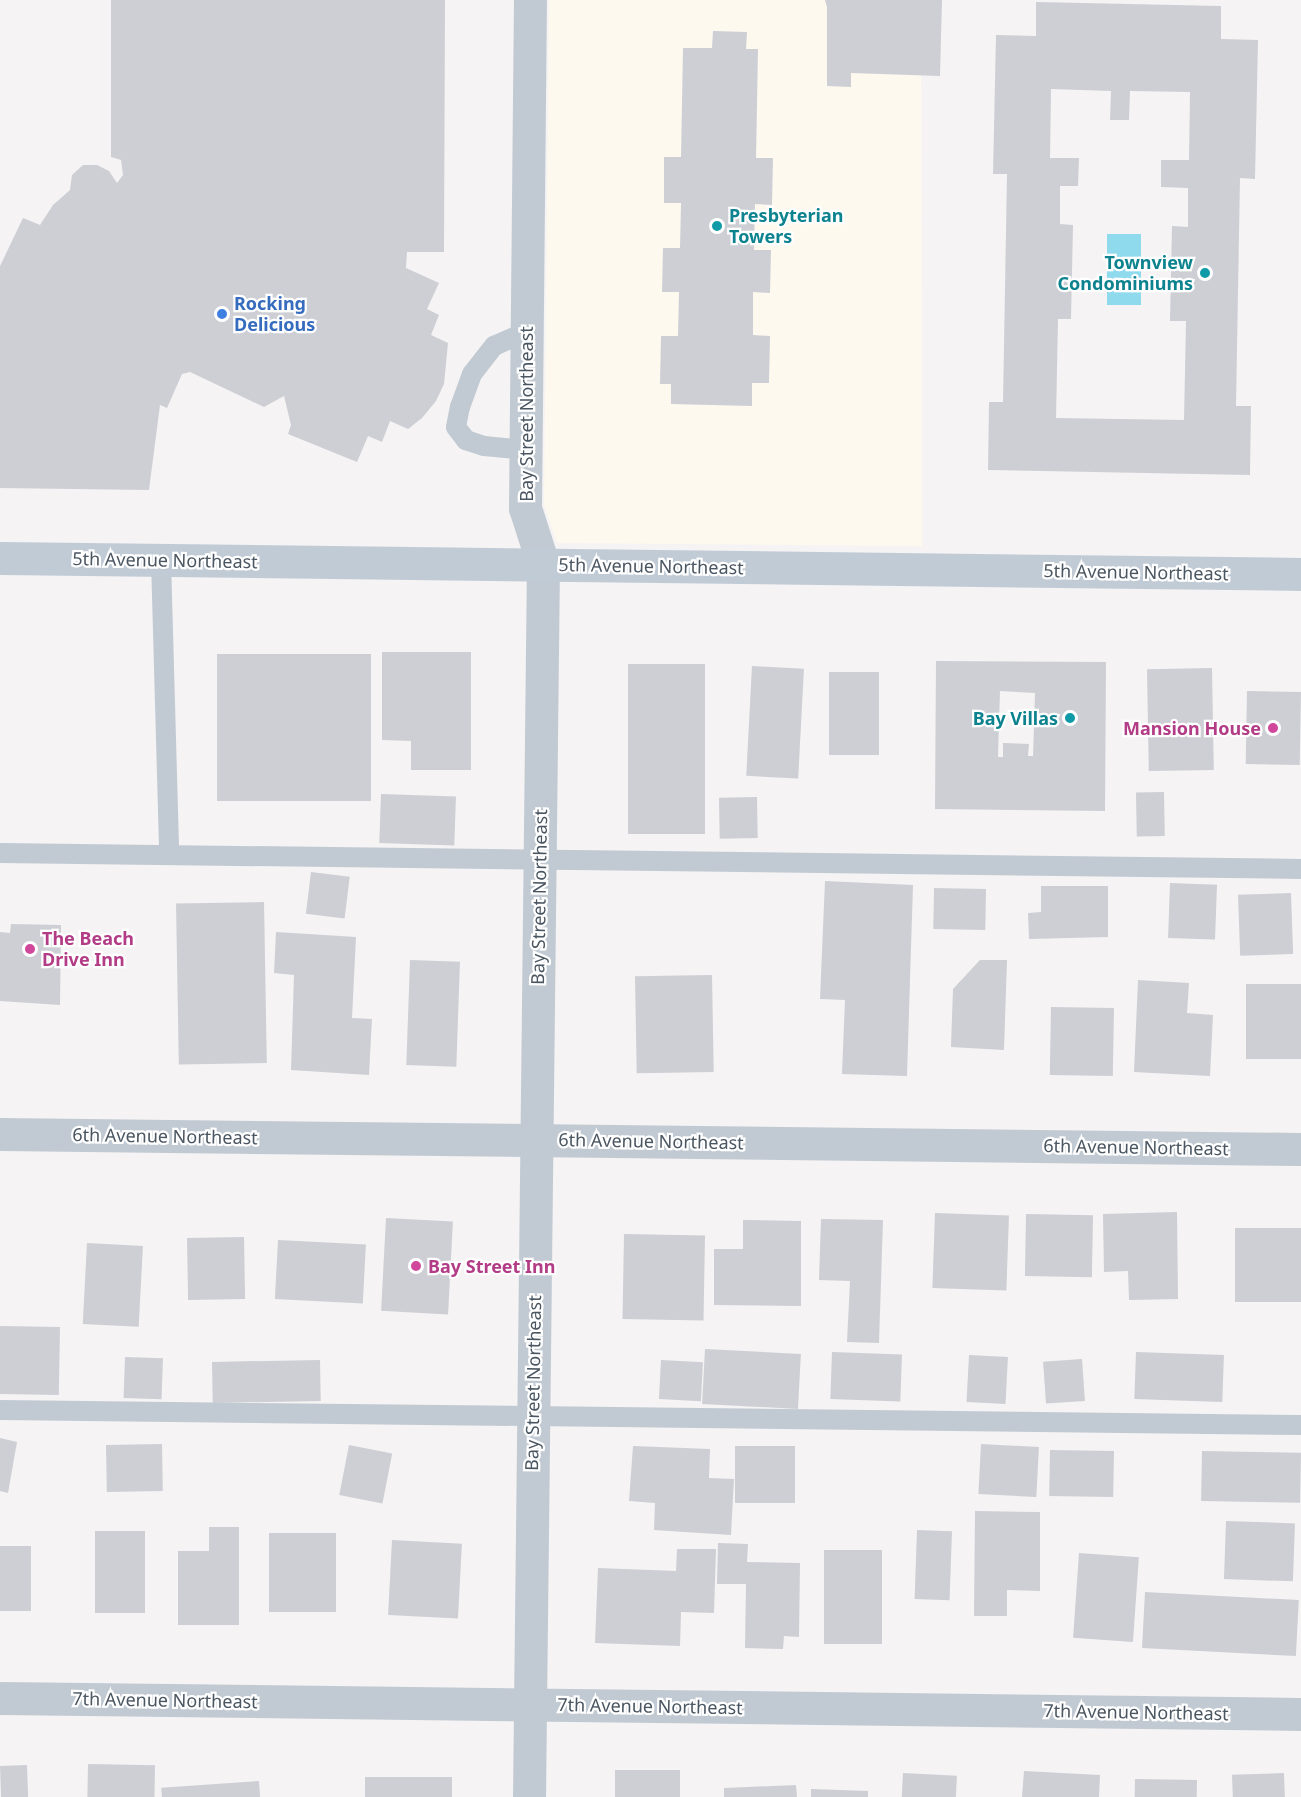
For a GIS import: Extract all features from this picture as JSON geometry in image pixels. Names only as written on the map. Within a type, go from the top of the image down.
[{"type":"street","name":"Bay Street Northeast","points":[[529,1797],[543,564],[525,508],[530,0]]},
{"type":"street","name":"5th Avenue Northeast","points":[[0,558],[1301,574]]},
{"type":"street","name":"6th Avenue Northeast","points":[[0,1134],[1301,1149]]},
{"type":"street","name":"7th Avenue Northeast","points":[[0,1698],[1301,1714]]},
{"type":"lane","points":[[526,450],[475,443],[466,440],[456,427],[460,407],[472,374],[494,346],[527,331]]},
{"type":"lane","points":[[161,560],[169,855]]},
{"type":"lane","points":[[0,853],[1301,868]]},
{"type":"lane","points":[[0,1410],[1301,1425]]},
{"type":"shaded area","points":[[549,0],[921,0],[922,546],[557,543],[544,505]]},
{"type":"water","points":[[1107,234],[1141,234],[1141,305],[1107,305]]},
{"type":"building","points":[[111,0],[445,0],[444,252],[407,252],[406,268],[439,283],[427,309],[439,315],[431,335],[448,343],[444,384],[436,401],[422,418],[408,429],[390,421],[382,442],[368,436],[357,462],[288,434],[291,425],[284,396],[264,407],[190,372],[182,374],[167,408],[160,405],[149,490],[0,488],[0,266],[23,218],[40,225],[53,205],[70,190],[72,175],[83,165],[97,165],[109,171],[117,183],[123,175],[121,160],[111,157]]},
{"type":"building","points":[[825,0],[942,0],[940,76],[851,73],[851,87],[827,86],[827,7]]},
{"type":"building","name":"Townview Condominiums","points":[[1036,2],[1221,6],[1221,39],[1258,40],[1255,179],[1240,178],[1236,406],[1251,406],[1250,475],[988,470],[989,402],[1003,402],[1007,174],[993,174],[996,35],[1036,36]],"holes":[[[1051,89],[1111,91],[1110,120],[1129,120],[1130,91],[1190,92],[1189,160],[1161,160],[1161,187],[1188,188],[1188,227],[1172,226],[1170,321],[1186,321],[1184,420],[1056,418],[1058,319],[1071,319],[1073,225],[1060,224],[1060,186],[1078,186],[1079,158],[1050,158]]]},
{"type":"building","name":"Presbyterian Towers","points":[[713,31],[747,32],[746,49],[758,49],[756,158],[773,158],[772,205],[755,204],[754,250],[771,250],[770,293],[753,292],[753,335],[770,336],[769,383],[752,383],[752,406],[671,404],[671,384],[660,384],[661,336],[678,336],[679,292],[662,292],[663,248],[680,248],[681,203],[664,203],[664,157],[681,157],[683,48],[712,48]]},
{"type":"building","points":[[382,652],[471,652],[471,770],[411,770],[411,741],[382,740]]},
{"type":"building","points":[[217,654],[371,654],[371,801],[217,801]]},
{"type":"building","name":"Bay Villas","points":[[936,661],[1106,662],[1105,811],[935,809]],"holes":[[[1000,691],[1035,693],[1033,756],[1028,756],[1029,744],[1003,743],[1003,757],[998,757]]]},
{"type":"building","points":[[628,664],[705,664],[705,834],[628,834]]},
{"type":"building","points":[[752,666],[804,669],[798,779],[746,776]]},
{"type":"building","points":[[1212,668],[1214,770],[1149,771],[1147,669]]},
{"type":"building","points":[[829,672],[879,672],[879,755],[829,755]]},
{"type":"building","name":"Mansion House","points":[[1247,691],[1301,692],[1300,765],[1246,764]]},
{"type":"building","points":[[1136,792],[1164,792],[1165,836],[1137,836]]},
{"type":"building","points":[[381,794],[456,797],[454,846],[379,843]]},
{"type":"building","points":[[757,797],[758,838],[720,839],[719,798]]},
{"type":"building","points":[[311,872],[350,877],[345,918],[306,914]]},
{"type":"building","points":[[825,881],[913,885],[907,1076],[842,1074],[845,1000],[820,999]]},
{"type":"building","points":[[1170,883],[1217,885],[1215,940],[1168,938]]},
{"type":"building","points":[[1041,886],[1108,886],[1108,937],[1029,939],[1028,913],[1041,912]]},
{"type":"building","points":[[934,888],[986,889],[985,930],[933,929]]},
{"type":"building","points":[[1291,893],[1293,954],[1240,956],[1238,895]]},
{"type":"building","points":[[264,902],[267,1063],[179,1065],[176,904]]},
{"type":"building","name":"The Beach Drive Inn","points":[[11,924],[61,925],[60,1005],[0,1001],[0,932],[10,933]]},
{"type":"building","points":[[276,932],[356,937],[352,1018],[372,1019],[369,1075],[291,1070],[294,975],[274,973]]},
{"type":"building","points":[[410,960],[460,962],[456,1067],[406,1065]]},
{"type":"building","points":[[980,960],[1007,960],[1004,1050],[951,1047],[953,989]]},
{"type":"building","points":[[712,975],[714,1072],[637,1073],[635,976]]},
{"type":"building","points":[[1138,980],[1189,983],[1187,1013],[1213,1015],[1210,1076],[1134,1072]]},
{"type":"building","points":[[1246,984],[1301,984],[1301,1059],[1246,1059]]},
{"type":"building","points":[[1051,1007],[1114,1008],[1113,1076],[1050,1075]]},
{"type":"building","points":[[1177,1212],[1178,1299],[1129,1300],[1128,1271],[1104,1272],[1103,1214]]},
{"type":"building","points":[[935,1213],[1009,1216],[1006,1291],[932,1288]]},
{"type":"building","points":[[1026,1214],[1093,1215],[1092,1277],[1025,1276]]},
{"type":"building","name":"Bay Street Inn","points":[[386,1218],[453,1222],[448,1314],[381,1311]]},
{"type":"building","points":[[821,1219],[883,1220],[879,1343],[847,1342],[850,1281],[819,1280]]},
{"type":"building","points":[[743,1220],[801,1221],[801,1306],[714,1305],[714,1249],[743,1249]]},
{"type":"building","points":[[1235,1228],[1301,1228],[1301,1302],[1235,1302]]},
{"type":"building","points":[[624,1234],[705,1235],[704,1320],[623,1319]]},
{"type":"building","points":[[244,1237],[245,1299],[188,1300],[187,1238]]},
{"type":"building","points":[[278,1240],[366,1245],[363,1304],[275,1299]]},
{"type":"building","points":[[87,1243],[143,1246],[139,1327],[83,1324]]},
{"type":"building","points":[[0,1326],[60,1327],[59,1395],[0,1394]]},
{"type":"building","points":[[705,1349],[801,1354],[798,1409],[702,1404]]},
{"type":"building","points":[[832,1352],[902,1354],[900,1401],[830,1399]]},
{"type":"building","points":[[1136,1352],[1224,1355],[1222,1402],[1134,1399]]},
{"type":"building","points":[[969,1355],[1008,1357],[1005,1404],[967,1402]]},
{"type":"building","points":[[125,1357],[163,1358],[162,1399],[124,1398]]},
{"type":"building","points":[[1082,1359],[1085,1401],[1046,1404],[1043,1362]]},
{"type":"building","points":[[320,1360],[321,1401],[213,1403],[212,1362]]},
{"type":"building","points":[[661,1360],[703,1362],[701,1401],[659,1399]]},
{"type":"building","points":[[0,1438],[17,1442],[8,1493],[0,1491]]},
{"type":"building","points":[[162,1444],[163,1491],[107,1492],[106,1445]]},
{"type":"building","points":[[981,1444],[1039,1447],[1036,1497],[978,1494]]},
{"type":"building","points":[[349,1445],[392,1453],[382,1503],[339,1495]]},
{"type":"building","points":[[633,1446],[710,1449],[709,1478],[734,1479],[731,1535],[654,1530],[655,1503],[629,1501]]},
{"type":"building","points":[[735,1446],[795,1446],[795,1503],[735,1503]]},
{"type":"building","points":[[1050,1450],[1114,1451],[1113,1497],[1049,1496]]},
{"type":"building","points":[[1202,1451],[1301,1453],[1300,1503],[1201,1501]]},
{"type":"building","points":[[975,1511],[1040,1512],[1040,1591],[1007,1590],[1007,1616],[974,1616]]},
{"type":"building","points":[[1226,1521],[1295,1523],[1293,1581],[1224,1579]]},
{"type":"building","points":[[209,1527],[239,1527],[239,1625],[178,1625],[178,1551],[209,1551]]},
{"type":"building","points":[[917,1530],[952,1531],[950,1600],[915,1599]]},
{"type":"building","points":[[95,1531],[145,1531],[145,1613],[95,1613]]},
{"type":"building","points":[[269,1533],[336,1533],[336,1612],[269,1612]]},
{"type":"building","points":[[392,1540],[462,1544],[458,1619],[388,1615]]},
{"type":"building","points":[[718,1543],[748,1544],[747,1562],[800,1563],[799,1637],[784,1636],[783,1649],[745,1648],[746,1584],[717,1584]]},
{"type":"building","points":[[0,1546],[31,1546],[31,1611],[0,1611]]},
{"type":"building","points":[[677,1549],[716,1549],[714,1613],[681,1612],[680,1646],[595,1643],[598,1568],[676,1571]]},
{"type":"building","points":[[824,1550],[882,1550],[882,1644],[824,1644]]},
{"type":"building","points":[[1079,1553],[1139,1557],[1133,1642],[1073,1638]]},
{"type":"building","points":[[1145,1592],[1299,1600],[1296,1656],[1142,1648]]},
{"type":"building","points":[[88,1764],[155,1765],[154,1797],[87,1797]]},
{"type":"building","points":[[27,1765],[28,1797],[1,1797],[0,1766]]},
{"type":"building","points":[[615,1770],[680,1770],[680,1797],[615,1797]]},
{"type":"building","points":[[1024,1771],[1100,1775],[1099,1797],[1022,1797]]},
{"type":"building","points":[[903,1773],[957,1776],[956,1797],[902,1797]]},
{"type":"building","points":[[1284,1773],[1285,1797],[1233,1797],[1232,1775]]},
{"type":"building","points":[[365,1777],[452,1777],[452,1797],[365,1797]]},
{"type":"building","points":[[1135,1779],[1197,1780],[1197,1797],[1135,1797]]},
{"type":"building","points":[[259,1781],[260,1797],[162,1797],[161,1788]]},
{"type":"building","points":[[796,1785],[797,1797],[724,1797],[724,1788]]},
{"type":"building","points":[[811,1789],[868,1791],[868,1797],[811,1797]]},
{"type":"place","name":"Presbyterian Towers","points":[[717,226]]},
{"type":"place","name":"Townview Condominiums","points":[[1205,273]]},
{"type":"place","name":"Rocking Delicious","points":[[222,314]]},
{"type":"place","name":"Bay Villas","points":[[1070,718]]},
{"type":"place","name":"Mansion House","points":[[1273,728]]},
{"type":"place","name":"The Beach Drive Inn","points":[[30,949]]},
{"type":"place","name":"Bay Street Inn","points":[[416,1266]]}]
